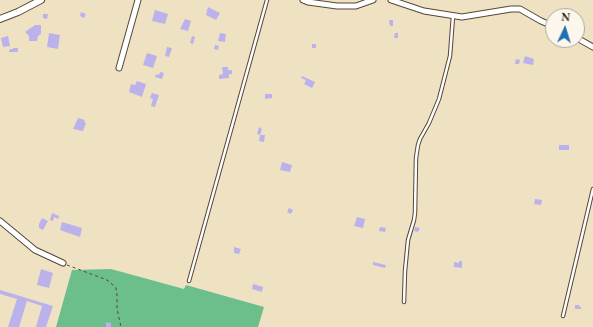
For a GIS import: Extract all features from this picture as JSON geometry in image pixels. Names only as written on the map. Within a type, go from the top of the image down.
[{"type":"street","points":[[0,19],[18,12],[41,0]]},
{"type":"street","points":[[119,68],[138,0]]},
{"type":"street","points":[[303,0],[337,6],[356,6],[373,0]]},
{"type":"street","points":[[391,0],[424,11],[462,17],[520,9],[545,23]]},
{"type":"street","points":[[0,220],[35,250],[63,263]]},
{"type":"lane","points":[[189,282],[267,0]]},
{"type":"lane","points":[[404,302],[408,240],[415,212],[416,158],[418,145],[439,99],[450,56],[453,16]]},
{"type":"lane","points":[[563,316],[593,189]]},
{"type":"path","points":[[63,263],[107,280],[116,288],[117,309],[121,327]]},
{"type":"green space","points":[[111,269],[184,289],[186,285],[264,307],[258,327],[56,327],[72,270]]},
{"type":"building","points":[[208,7],[220,13],[216,20],[206,15]]},
{"type":"building","points":[[155,10],[168,14],[165,24],[152,21]]},
{"type":"building","points":[[81,12],[86,14],[84,18],[80,16]]},
{"type":"building","points":[[43,14],[48,14],[47,19],[43,18]]},
{"type":"building","points":[[185,19],[191,21],[188,31],[180,29]]},
{"type":"building","points":[[389,20],[393,20],[393,26],[390,26]]},
{"type":"building","points":[[35,25],[41,25],[41,34],[38,36],[37,41],[29,41],[29,36],[25,32]]},
{"type":"building","points":[[49,33],[60,35],[58,49],[47,47]]},
{"type":"building","points":[[220,33],[226,34],[225,42],[218,41]]},
{"type":"building","points":[[395,33],[398,33],[398,38],[394,38]]},
{"type":"building","points":[[8,36],[10,46],[3,47],[1,38]]},
{"type":"building","points":[[192,36],[195,37],[193,44],[190,43]]},
{"type":"building","points":[[312,44],[316,44],[316,48],[312,48]]},
{"type":"building","points":[[215,45],[219,46],[218,50],[214,49]]},
{"type":"building","points":[[167,47],[172,48],[169,57],[165,56]]},
{"type":"building","points":[[18,48],[18,52],[9,52],[10,49]]},
{"type":"building","points":[[147,53],[157,56],[153,68],[143,65]]},
{"type":"building","points":[[525,56],[534,59],[533,65],[523,63]]},
{"type":"building","points":[[516,59],[520,60],[519,64],[515,64]]},
{"type":"building","points":[[222,67],[228,67],[228,70],[232,70],[232,74],[229,74],[229,78],[219,79],[219,75],[223,74]]},
{"type":"building","points":[[160,72],[164,73],[162,79],[155,77],[156,74],[159,75]]},
{"type":"building","points":[[302,76],[315,82],[312,88],[304,84],[306,80],[301,78]]},
{"type":"building","points":[[137,81],[146,84],[142,97],[129,92],[131,84],[135,85]]},
{"type":"building","points":[[152,93],[159,95],[155,107],[151,106],[153,99],[150,98]]},
{"type":"building","points":[[265,94],[272,94],[272,98],[265,99]]},
{"type":"building","points":[[78,118],[85,120],[84,122],[86,123],[83,131],[73,129]]},
{"type":"building","points":[[259,127],[262,129],[260,135],[257,134]]},
{"type":"building","points":[[260,135],[265,135],[264,142],[259,141]]},
{"type":"building","points":[[559,145],[569,145],[569,150],[559,150]]},
{"type":"building","points":[[282,162],[292,165],[290,172],[280,170]]},
{"type":"building","points":[[535,199],[542,200],[541,205],[534,204]]},
{"type":"building","points":[[289,208],[293,210],[291,214],[287,212]]},
{"type":"building","points":[[52,213],[59,216],[58,219],[54,217],[53,221],[50,220]]},
{"type":"building","points":[[357,217],[365,219],[363,228],[354,226]]},
{"type":"building","points":[[42,218],[48,221],[43,230],[39,228]]},
{"type":"building","points":[[62,222],[82,228],[80,237],[60,230]]},
{"type":"building","points":[[380,227],[386,228],[385,232],[379,231]]},
{"type":"building","points":[[415,227],[420,228],[418,232],[414,231]]},
{"type":"building","points":[[234,247],[241,249],[239,254],[234,253]]},
{"type":"building","points":[[459,261],[462,261],[462,268],[454,267],[454,262],[459,263]]},
{"type":"building","points":[[373,262],[386,265],[385,268],[373,265]]},
{"type":"building","points":[[41,269],[53,273],[49,288],[37,285]]},
{"type":"building","points":[[253,284],[263,287],[262,292],[252,289]]},
{"type":"building","points":[[0,290],[53,306],[46,327],[36,327],[42,306],[27,301],[19,327],[8,327],[17,299],[0,294]]},
{"type":"building","points":[[575,305],[579,305],[581,309],[575,309]]},
{"type":"building","points":[[106,322],[111,323],[111,327],[106,327]]}]
